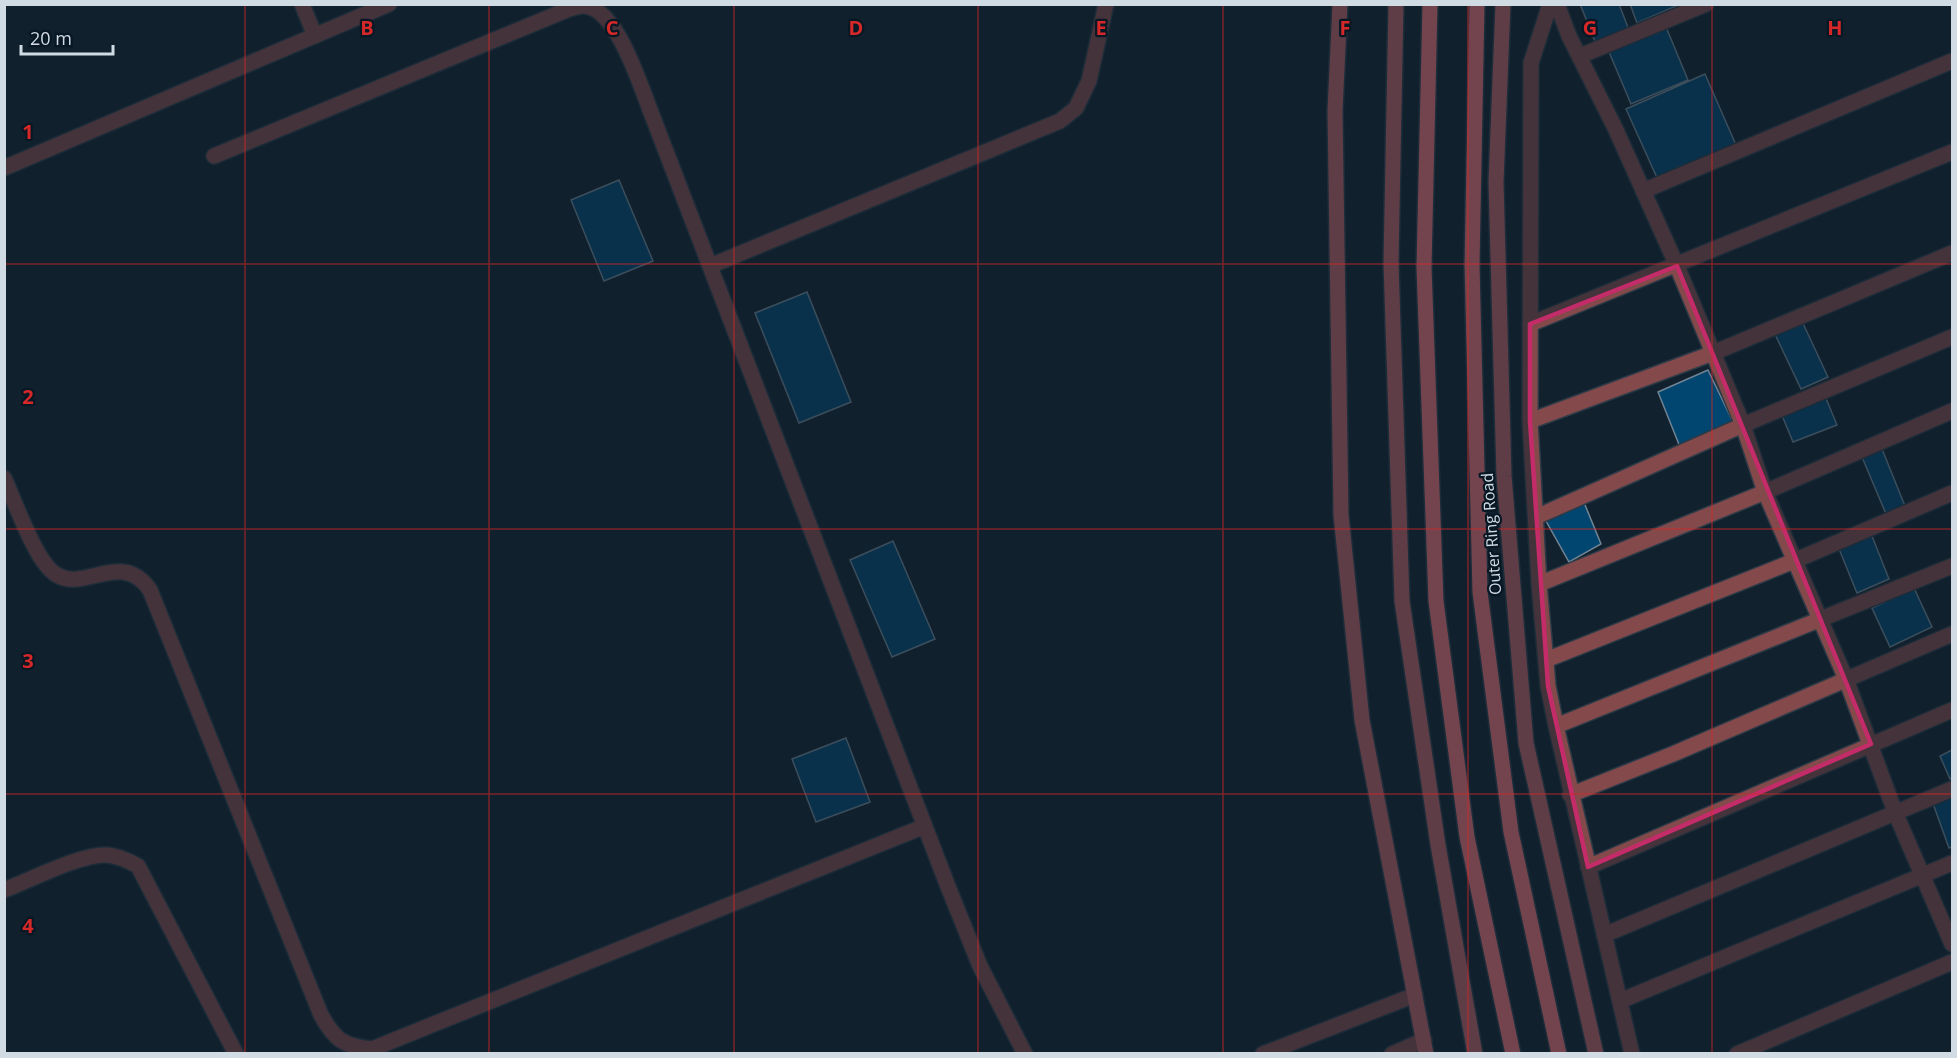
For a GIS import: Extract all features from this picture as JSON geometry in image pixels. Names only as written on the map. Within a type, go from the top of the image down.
[{"type":"main road","points":[[1430,4],[1424,267],[1436,601],[1467,837],[1513,1053]]},
{"type":"main road","name":"Outer Ring Road","points":[[1477,4],[1472,265],[1480,592],[1511,832],[1559,1053]]},
{"type":"street","points":[[302,4],[315,36]]},
{"type":"street","points":[[4,168],[389,4]]},
{"type":"street","points":[[710,266],[1060,121],[1076,108],[1089,81],[1106,4]]},
{"type":"street","points":[[1340,4],[1335,111],[1341,515],[1362,720],[1425,1047],[1392,1053]]},
{"type":"street","points":[[1396,4],[1391,262],[1402,601],[1438,845],[1475,1053]]},
{"type":"street","name":"Outer Ring Road","points":[[1503,4],[1496,182],[1504,476],[1526,743],[1596,1053]]},
{"type":"street","points":[[1550,4],[1531,63],[1530,421],[1539,584],[1546,660],[1556,726],[1570,795],[1632,1053]]},
{"type":"street","points":[[1557,4],[1677,266],[1743,425],[1765,492],[1846,679],[1895,812],[1953,944]]},
{"type":"street","points":[[1580,56],[1706,4]]},
{"type":"street","points":[[214,156],[558,13],[584,6],[598,11],[609,22],[623,45],[710,266],[980,966],[1024,1053]]},
{"type":"street","points":[[1643,191],[1953,61]]},
{"type":"street","points":[[1530,324],[1953,152]]},
{"type":"street","points":[[1530,421],[1713,353],[1953,253]]},
{"type":"street","points":[[1536,517],[1743,425],[1953,337]]},
{"type":"street","points":[[1539,584],[1765,492],[1953,411]]},
{"type":"street","points":[[4,478],[38,552],[55,575],[65,579],[116,572],[132,573],[143,580],[150,590],[321,1015],[331,1033],[350,1047],[372,1049],[925,826]]},
{"type":"street","points":[[1546,660],[1794,561],[1953,493]]},
{"type":"street","points":[[1556,726],[1953,566]]},
{"type":"street","points":[[1570,795],[1673,754],[1953,634]]},
{"type":"street","points":[[1588,867],[1953,710]]},
{"type":"street","points":[[1604,936],[1953,789]]},
{"type":"street","points":[[4,890],[87,858],[107,855],[125,859],[138,866],[236,1053]]},
{"type":"street","points":[[1620,1001],[1953,863]]},
{"type":"street","points":[[1737,1053],[1953,962]]},
{"type":"street","points":[[1263,1053],[1415,995]]},
{"type":"highlighted area","points":[[1677,266],[1871,744],[1588,867],[1548,686],[1530,421],[1530,324]]},
{"type":"building","points":[[1580,4],[1619,4],[1629,30],[1596,44]]},
{"type":"building","points":[[1630,4],[1681,4],[1637,23]]},
{"type":"building","points":[[1666,27],[1688,80],[1631,104],[1609,52]]},
{"type":"building","points":[[1705,74],[1736,145],[1658,180],[1626,109]]},
{"type":"building","points":[[619,180],[653,261],[604,281],[571,200]]},
{"type":"building","points":[[807,292],[851,402],[799,423],[755,313]]},
{"type":"building","points":[[1801,319],[1828,377],[1801,389],[1774,332]]},
{"type":"building","points":[[1708,370],[1733,422],[1680,447],[1658,392]]},
{"type":"building","points":[[1825,396],[1837,425],[1793,442],[1781,413]]},
{"type":"building","points":[[1882,449],[1905,506],[1886,514],[1862,457]]},
{"type":"building","points":[[1583,500],[1601,544],[1569,562],[1546,521]]},
{"type":"building","points":[[1872,536],[1889,579],[1857,593],[1839,549]]},
{"type":"building","points":[[893,541],[935,639],[892,657],[850,560]]},
{"type":"building","points":[[1914,588],[1932,627],[1890,647],[1872,608]]},
{"type":"building","points":[[846,738],[870,802],[816,822],[792,759]]},
{"type":"building","points":[[1952,750],[1952,778],[1950,779],[1940,756]]},
{"type":"building","points":[[1952,791],[1952,847],[1949,848],[1931,798]]}]
